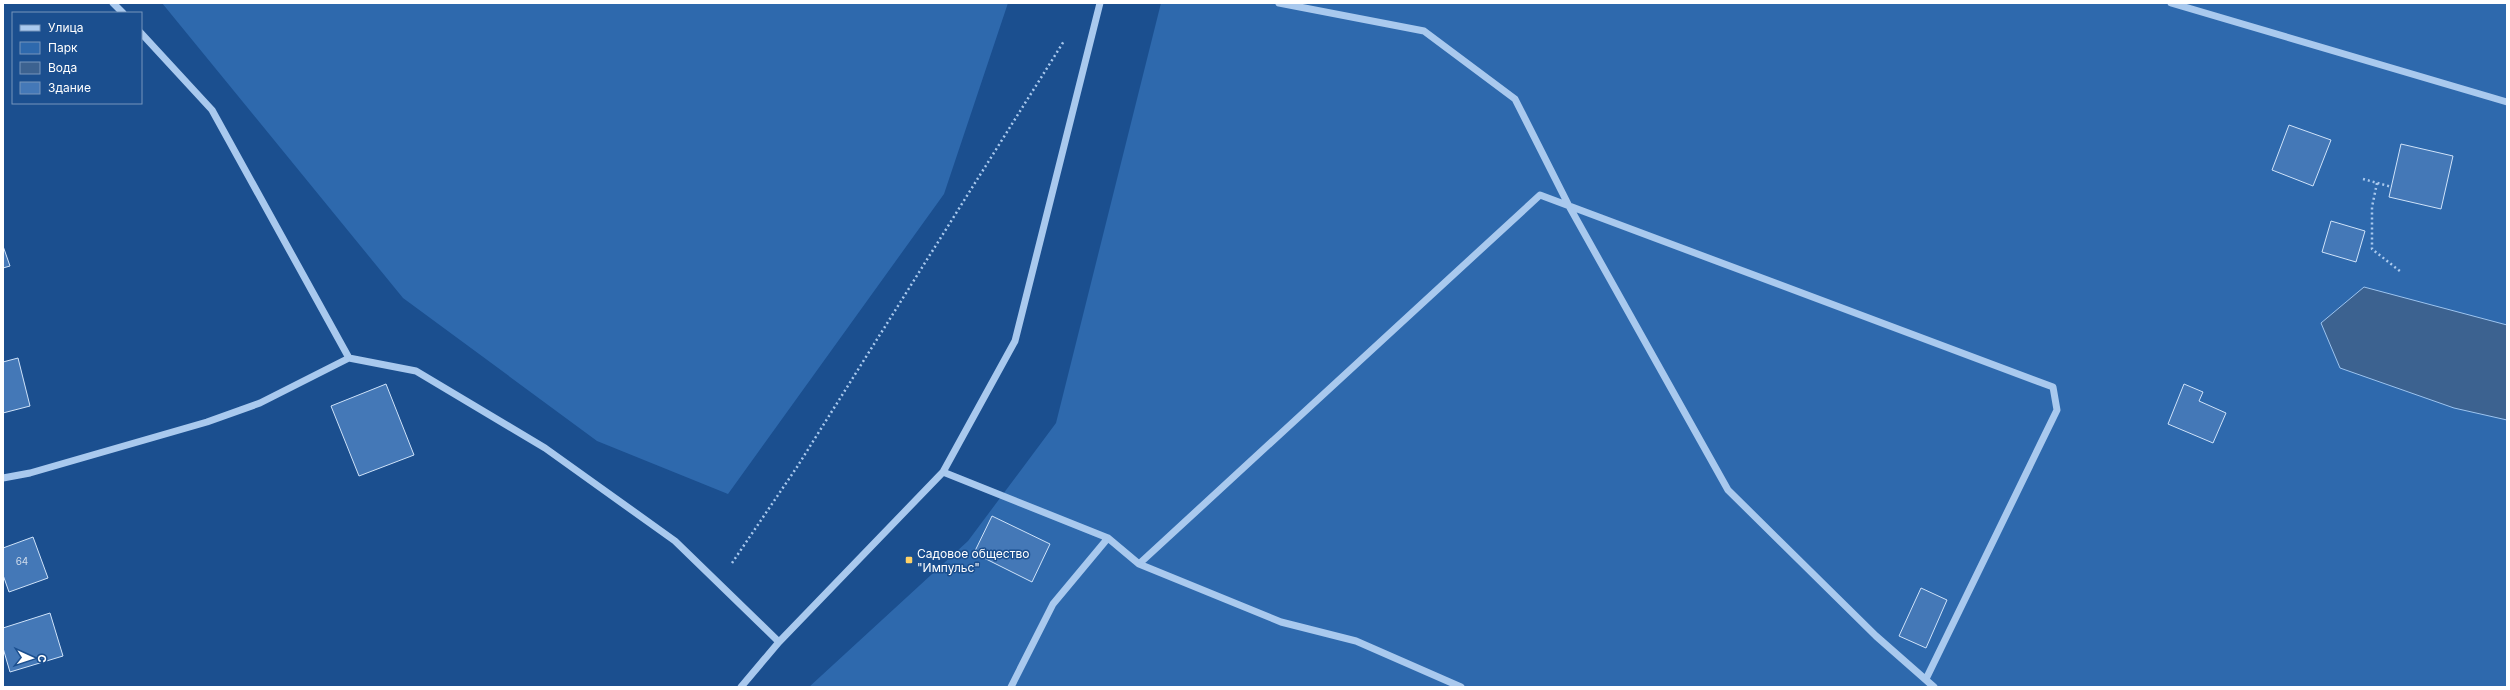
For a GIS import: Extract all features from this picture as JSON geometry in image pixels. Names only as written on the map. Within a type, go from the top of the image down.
[{"type":"street","points":[[113,3],[122,12]]},
{"type":"street","points":[[742,687],[779,642],[944,472],[1015,341],[1100,3]]},
{"type":"street","points":[[1279,3],[1424,31],[1516,99],[1569,206],[1728,490],[1876,636],[1934,687]]},
{"type":"street","points":[[2171,3],[2507,102]]},
{"type":"street","points":[[142,34],[212,110],[349,358]]},
{"type":"street","points":[[1139,564],[1540,195],[2053,387],[2057,410],[1926,679]]},
{"type":"street","points":[[3,478],[30,473],[208,422],[260,403],[349,358],[416,371],[544,448],[675,541],[779,642]]},
{"type":"street","points":[[944,472],[1108,538],[1139,564],[1281,622],[1356,641],[1461,687]]},
{"type":"street","points":[[1011,687],[1053,604],[1108,538]]},
{"type":"path","points":[[718,584],[797,467],[1068,36]]},
{"type":"path","points":[[2363,179],[2392,187]]},
{"type":"path","points":[[2376,183],[2372,207],[2372,249],[2401,272]]},
{"type":"green space","points":[[162,3],[1008,3],[944,194],[728,494],[597,441],[403,298]]},
{"type":"green space","points":[[1161,3],[2507,3],[2507,687],[809,687],[968,541],[1056,423]]},
{"type":"water","points":[[2364,287],[2507,325],[2507,420],[2454,408],[2340,368],[2321,323]]},
{"type":"building","points":[[2289,125],[2331,140],[2313,186],[2272,170]]},
{"type":"building","points":[[2401,144],[2453,156],[2441,209],[2389,197]]},
{"type":"building","points":[[2331,221],[2365,231],[2356,262],[2322,252]]},
{"type":"building","points":[[3,246],[10,266],[3,268]]},
{"type":"building","points":[[18,358],[30,406],[3,413],[3,362]]},
{"type":"building","points":[[386,384],[414,455],[359,476],[331,406]]},
{"type":"building","points":[[2184,384],[2203,392],[2199,401],[2226,413],[2213,443],[2168,424]]},
{"type":"building","points":[[992,516],[1050,544],[1032,582],[974,553]]},
{"type":"building","points":[[33,537],[48,578],[9,592],[3,575],[3,548]]},
{"type":"building","points":[[1921,588],[1947,600],[1926,648],[1899,636]]},
{"type":"building","points":[[50,613],[63,656],[10,672],[3,648],[3,628]]},
{"type":"place","name":"Садовое общество \"Импульс\"","points":[[909,560]]}]
